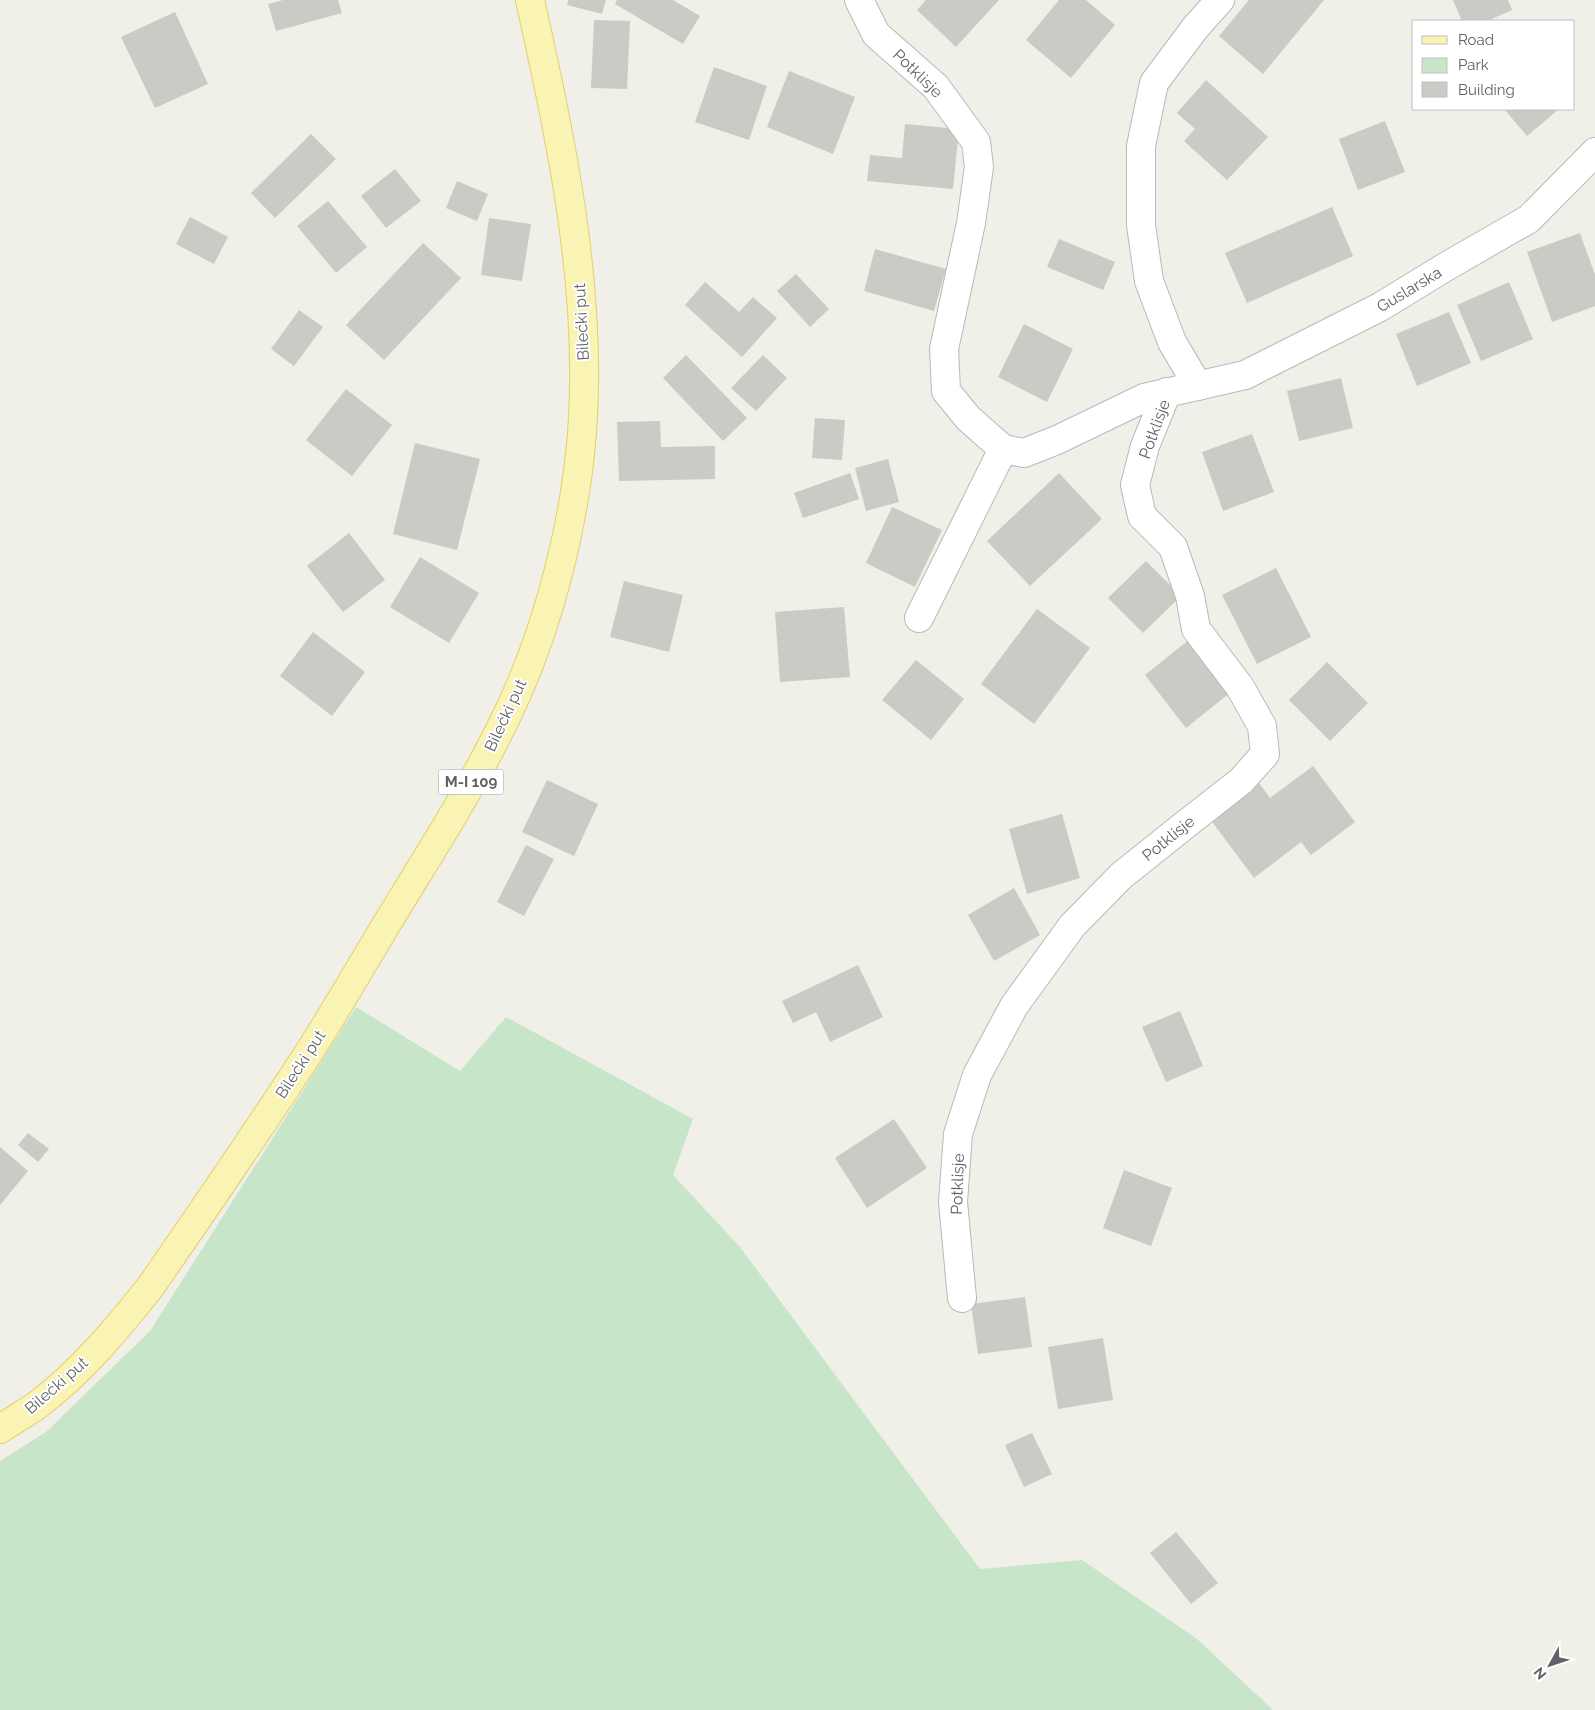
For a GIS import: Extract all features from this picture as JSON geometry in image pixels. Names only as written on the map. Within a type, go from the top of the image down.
[{"type":"main road","name":"Bilećki put","points":[[0,1429],[36,1406],[58,1388],[107,1339],[151,1286],[314,1044],[424,862],[495,739],[516,696],[533,652],[550,602],[575,492],[582,434],[584,379],[578,272],[568,194],[561,146],[530,0]]},
{"type":"street","name":"Potklisje","points":[[859,0],[876,34],[936,87],[976,142],[979,168],[971,223],[944,349],[946,391],[968,418],[1003,449]]},
{"type":"street","points":[[1198,386],[1172,342],[1149,281],[1141,225],[1141,146],[1154,83],[1195,28],[1220,0]]},
{"type":"street","name":"Guslarska","points":[[1003,449],[1024,453],[1057,440],[1144,398],[1245,375],[1380,307],[1529,219],[1595,152]]},
{"type":"street","name":"Potklisje","points":[[962,1298],[954,1202],[958,1134],[976,1075],[1014,1006],[1072,926],[1090,907],[1121,876],[1241,781],[1265,754],[1262,726],[1240,688],[1196,629],[1190,596],[1173,547],[1142,516],[1135,485],[1146,446],[1167,392]]},
{"type":"street","points":[[920,618],[1003,449]]},
{"type":"green space","points":[[356,1007],[460,1071],[506,1017],[693,1119],[673,1175],[739,1246],[980,1569],[1082,1560],[1197,1639],[1273,1710],[0,1710],[0,1461],[46,1432],[150,1331]]},
{"type":"building","points":[[283,0],[338,0],[342,13],[276,31],[268,4]]},
{"type":"building","points":[[568,0],[606,0],[602,14],[567,5]]},
{"type":"building","points":[[617,0],[673,0],[700,16],[683,44],[615,4]]},
{"type":"building","points":[[926,0],[999,0],[956,47],[917,10]]},
{"type":"building","points":[[1059,0],[1086,0],[1115,25],[1071,78],[1026,40]]},
{"type":"building","points":[[1249,0],[1324,0],[1263,74],[1219,36]]},
{"type":"building","points":[[1453,0],[1508,0],[1512,10],[1489,20],[1462,20]]},
{"type":"building","points":[[175,12],[208,84],[155,108],[121,37]]},
{"type":"building","points":[[594,20],[630,21],[627,89],[591,88]]},
{"type":"building","points":[[714,67],[767,86],[749,140],[695,122]]},
{"type":"building","points":[[789,71],[855,97],[833,154],[767,127]]},
{"type":"building","points":[[1206,80],[1268,137],[1227,180],[1184,141],[1195,129],[1177,113]]},
{"type":"building","points":[[1505,110],[1558,110],[1527,136]]},
{"type":"building","points":[[1385,121],[1405,172],[1358,190],[1339,139]]},
{"type":"building","points":[[905,124],[959,129],[953,189],[867,181],[870,155],[902,158]]},
{"type":"building","points":[[311,134],[336,159],[275,218],[251,193]]},
{"type":"building","points":[[395,169],[421,201],[386,228],[361,196]]},
{"type":"building","points":[[457,181],[488,194],[477,221],[446,208]]},
{"type":"building","points":[[328,201],[367,247],[336,273],[297,226]]},
{"type":"building","points":[[1332,207],[1353,256],[1247,303],[1225,253]]},
{"type":"building","points":[[190,217],[228,237],[214,264],[176,244]]},
{"type":"building","points":[[489,218],[531,224],[522,281],[481,275]]},
{"type":"building","points":[[1580,233],[1595,275],[1595,306],[1552,322],[1527,252]]},
{"type":"building","points":[[1059,239],[1115,262],[1103,290],[1047,267]]},
{"type":"building","points":[[423,243],[461,278],[384,360],[346,325]]},
{"type":"building","points":[[875,249],[946,269],[934,311],[864,291]]},
{"type":"building","points":[[796,274],[829,309],[810,327],[777,291]]},
{"type":"building","points":[[705,282],[739,312],[753,297],[777,318],[742,357],[685,305]]},
{"type":"building","points":[[1509,282],[1533,339],[1481,361],[1457,305]]},
{"type":"building","points":[[299,310],[323,327],[294,366],[271,349]]},
{"type":"building","points":[[1449,312],[1471,363],[1417,386],[1396,334]]},
{"type":"building","points":[[1024,324],[1073,349],[1047,402],[998,377]]},
{"type":"building","points":[[686,355],[747,418],[723,441],[663,378]]},
{"type":"building","points":[[763,355],[787,378],[756,411],[731,388]]},
{"type":"building","points":[[1341,378],[1353,428],[1299,441],[1287,391]]},
{"type":"building","points":[[346,389],[392,425],[352,476],[306,440]]},
{"type":"building","points":[[815,418],[845,420],[842,460],[812,458]]},
{"type":"building","points":[[660,421],[661,447],[715,446],[715,479],[619,481],[617,422]]},
{"type":"building","points":[[1252,434],[1274,492],[1223,511],[1202,452]]},
{"type":"building","points":[[415,443],[480,459],[457,550],[393,534]]},
{"type":"building","points":[[888,459],[899,502],[866,511],[855,468]]},
{"type":"building","points":[[850,473],[859,499],[803,518],[794,493]]},
{"type":"building","points":[[1059,473],[1102,519],[1030,586],[987,541]]},
{"type":"building","points":[[892,507],[942,530],[915,587],[866,563]]},
{"type":"building","points":[[349,533],[385,580],[343,612],[307,566]]},
{"type":"building","points":[[420,557],[479,593],[449,643],[390,607]]},
{"type":"building","points":[[1146,561],[1181,596],[1143,633],[1108,598]]},
{"type":"building","points":[[1276,568],[1311,637],[1257,664],[1222,595]]},
{"type":"building","points":[[624,581],[683,595],[669,652],[610,637]]},
{"type":"building","points":[[844,607],[850,677],[780,682],[775,612]]},
{"type":"building","points":[[1037,609],[1090,648],[1034,724],[981,684]]},
{"type":"building","points":[[313,632],[365,672],[332,716],[280,676]]},
{"type":"building","points":[[1190,639],[1231,692],[1186,728],[1145,675]]},
{"type":"building","points":[[916,660],[964,699],[931,740],[882,700]]},
{"type":"building","points":[[1327,662],[1368,703],[1330,741],[1289,700]]},
{"type":"building","points":[[1313,766],[1355,822],[1311,855],[1301,842],[1254,878],[1210,819],[1259,783],[1270,798]]},
{"type":"building","points":[[547,780],[598,804],[574,856],[522,832]]},
{"type":"building","points":[[1062,814],[1080,878],[1027,894],[1009,829]]},
{"type":"building","points":[[526,845],[554,859],[524,916],[497,902]]},
{"type":"building","points":[[1014,888],[1040,935],[994,961],[968,915]]},
{"type":"building","points":[[858,965],[883,1017],[830,1042],[816,1012],[793,1023],[782,1001]]},
{"type":"building","points":[[1180,1011],[1203,1066],[1166,1082],[1142,1027]]},
{"type":"building","points":[[894,1119],[927,1168],[867,1208],[835,1158]]},
{"type":"building","points":[[28,1133],[49,1149],[38,1162],[18,1145]]},
{"type":"building","points":[[0,1147],[28,1171],[0,1205]]},
{"type":"building","points":[[1124,1170],[1172,1188],[1151,1246],[1103,1228]]},
{"type":"building","points":[[1025,1297],[1032,1347],[978,1354],[971,1304]]},
{"type":"building","points":[[1103,1338],[1113,1400],[1058,1409],[1048,1347]]},
{"type":"building","points":[[1032,1433],[1052,1474],[1024,1487],[1005,1445]]},
{"type":"building","points":[[1176,1532],[1218,1583],[1191,1604],[1150,1553]]}]
